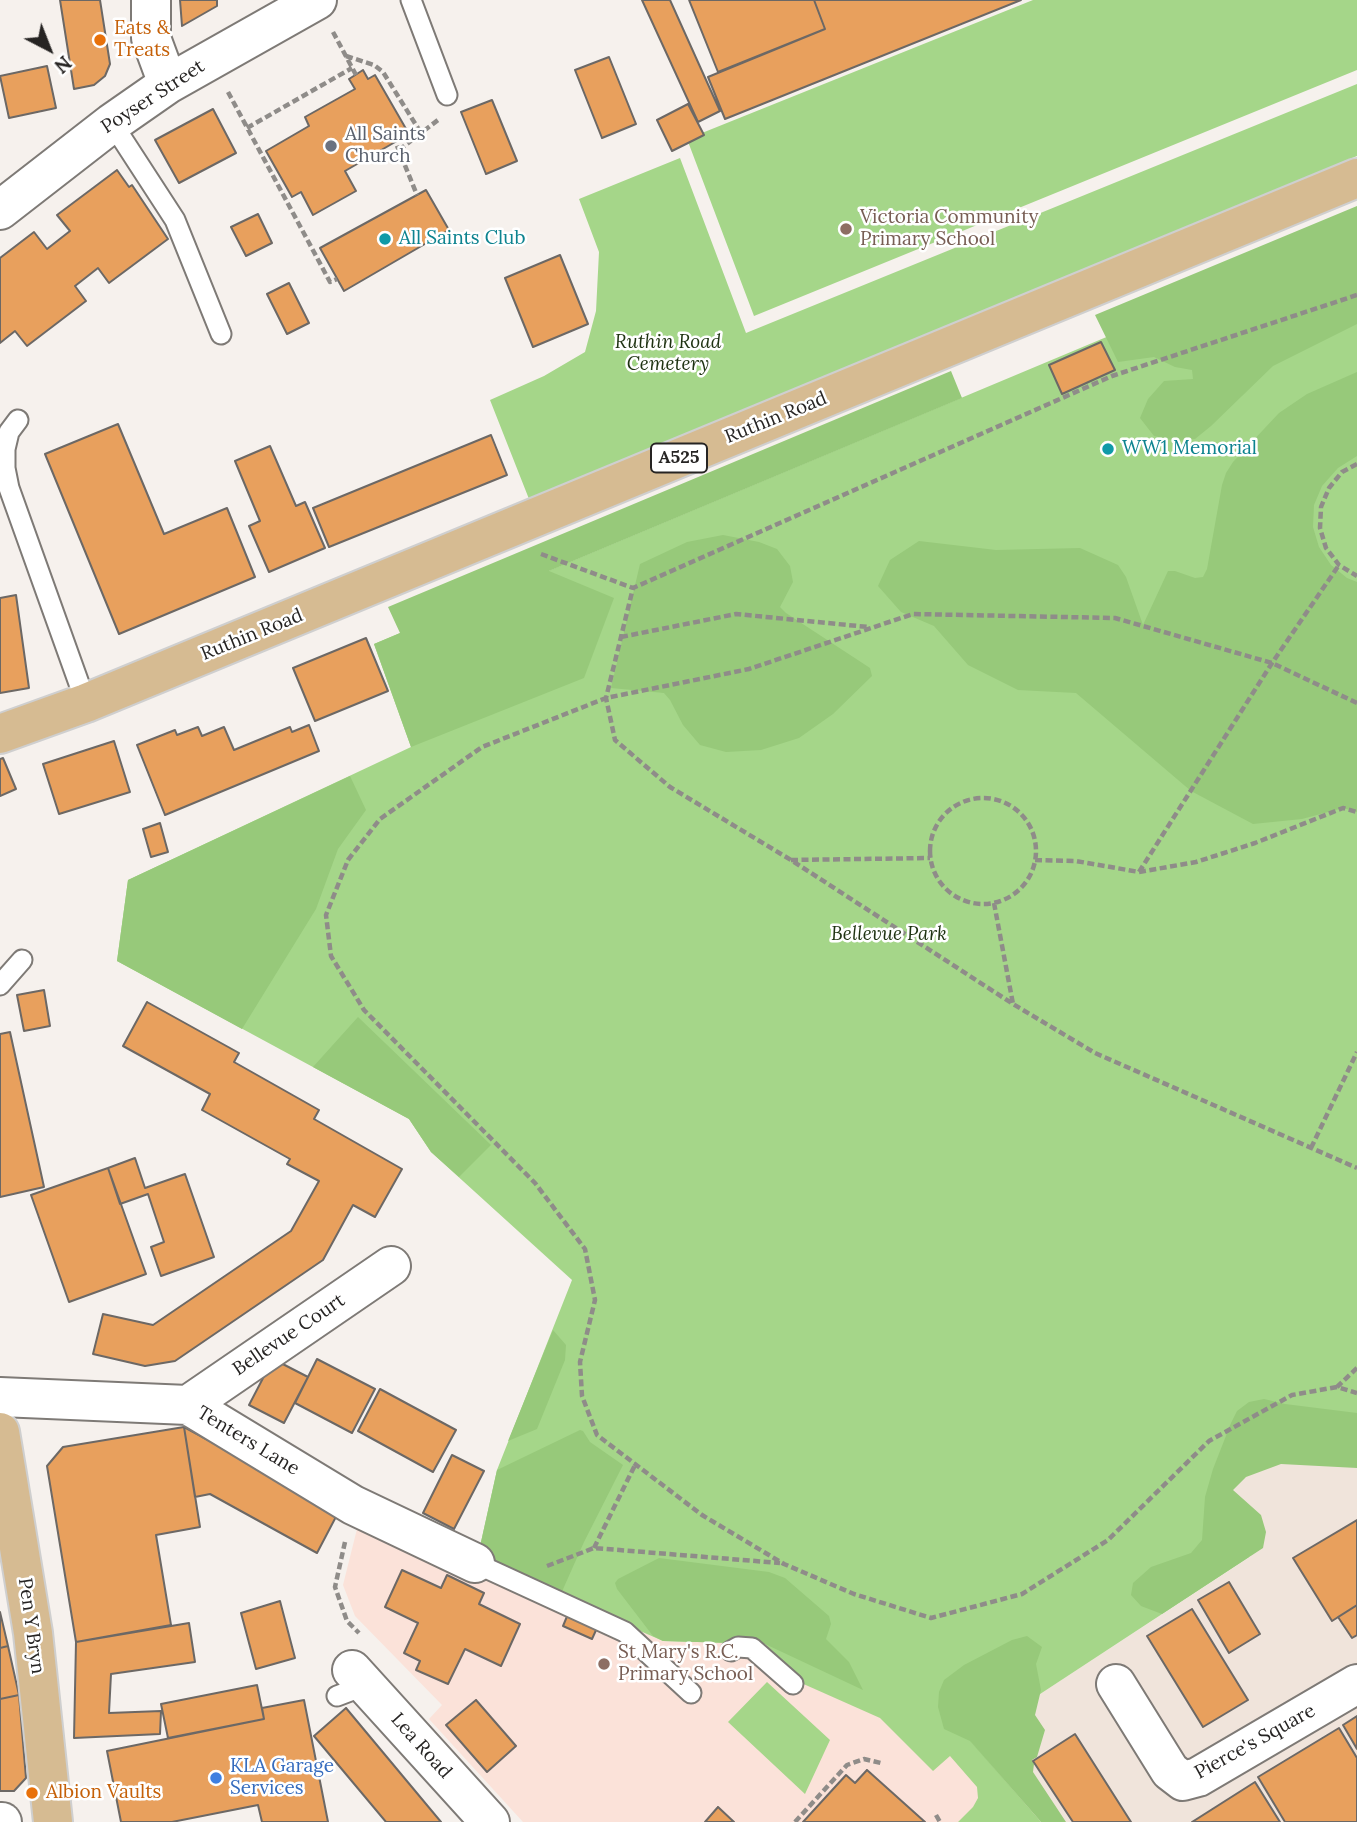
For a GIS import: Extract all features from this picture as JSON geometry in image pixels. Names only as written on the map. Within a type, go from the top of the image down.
[{"type":"main road","name":"Ruthin Road","points":[[0,734],[86,703],[1357,178]]},
{"type":"main road","name":"Pen Y Bryn","points":[[0,1432],[33,1633],[52,1822]]},
{"type":"street","points":[[151,0],[151,38],[168,84]]},
{"type":"street","name":"Poyser Street","points":[[0,210],[112,122],[168,84],[317,0]]},
{"type":"street","name":"Bellevue Court","points":[[188,1405],[391,1266]]},
{"type":"street","name":"Tenters Lane","points":[[0,1396],[188,1405],[353,1505],[475,1563]]},
{"type":"street","name":"Lea Road","points":[[355,1673],[490,1822]]},
{"type":"street","name":"Pierce's Square","points":[[1116,1684],[1170,1771],[1183,1781],[1198,1777],[1357,1684]]},
{"type":"lane","points":[[411,0],[447,95]]},
{"type":"lane","points":[[112,122],[175,220],[221,334]]},
{"type":"lane","points":[[19,420],[9,432],[5,449],[9,488],[86,703]]},
{"type":"lane","points":[[0,985],[22,960]]},
{"type":"lane","points":[[475,1563],[625,1632],[691,1693]]},
{"type":"lane","points":[[731,1651],[738,1647],[752,1648],[793,1684]]},
{"type":"path","points":[[317,0],[356,75]]},
{"type":"path","points":[[346,56],[374,65],[383,72],[421,133]]},
{"type":"path","points":[[211,60],[330,282],[337,279]]},
{"type":"path","points":[[247,128],[352,68]]},
{"type":"path","points":[[399,150],[440,118],[448,105],[447,95]]},
{"type":"path","points":[[393,136],[417,195]]},
{"type":"path","points":[[496,534],[527,549],[633,588],[1112,376],[1357,295]]},
{"type":"path","points":[[1357,464],[1342,472],[1329,488],[1321,508],[1320,528],[1326,548],[1339,565],[1357,576]]},
{"type":"path","points":[[1139,872],[1272,663],[1339,565]]},
{"type":"path","points":[[633,588],[606,698],[615,740],[670,787],[791,860],[1013,1004],[1095,1053],[1357,1168]]},
{"type":"path","points":[[621,637],[736,614],[873,628]]},
{"type":"path","points":[[1357,703],[1272,663],[1115,618],[913,614],[749,669],[606,698],[482,747],[380,818],[348,860],[326,915],[331,956],[364,1010],[535,1183],[585,1250],[595,1300],[580,1362],[582,1396],[597,1435],[702,1515],[784,1564],[854,1594],[931,1618],[1022,1594],[1108,1540],[1209,1441],[1292,1395],[1337,1387],[1357,1393]]},
{"type":"path","points":[[989,798],[1006,803],[1020,813],[1031,827],[1035,860],[1031,875],[1010,897],[978,905],[948,892],[937,880],[929,847],[933,831],[942,816],[955,805],[972,799],[989,798]]},
{"type":"path","points":[[1035,860],[1076,861],[1139,872],[1196,862],[1255,843],[1343,808],[1357,812]]},
{"type":"path","points":[[791,860],[930,858]]},
{"type":"path","points":[[994,903],[1013,1004]]},
{"type":"path","points":[[1311,1148],[1357,1052]]},
{"type":"path","points":[[1337,1387],[1357,1368]]},
{"type":"path","points":[[594,1548],[636,1464]]},
{"type":"path","points":[[353,1505],[335,1587],[347,1621],[355,1673]]},
{"type":"path","points":[[512,1581],[594,1548],[784,1564]]},
{"type":"path","points":[[795,1822],[847,1765],[864,1759],[881,1763]]},
{"type":"path","points":[[936,1815],[940,1822]]},
{"type":"shaded area","points":[[1287,1445],[1357,1468],[1357,1822],[1042,1822],[971,1739],[1251,1556],[1213,1494]]},
{"type":"shaded area","name":"St Mary's R.C. Primary School","points":[[362,1509],[663,1641],[765,1644],[970,1740],[1041,1822],[523,1822],[429,1719],[442,1705],[355,1616],[343,1585]]},
{"type":"green space","name":"Victoria Community Primary School","points":[[1033,0],[1357,0],[1357,70],[754,316],[687,139]]},
{"type":"green space","name":"Ruthin Road Cemetery","points":[[1357,84],[1357,156],[529,499],[490,400],[544,376],[585,352],[596,311],[599,252],[579,199],[680,158],[746,333]]},
{"type":"green space","points":[[1357,206],[1357,324],[1273,366],[1195,439],[1176,441],[1154,436],[1140,418],[1148,399],[1164,381],[1193,379],[1192,370],[1175,367],[1154,357],[1118,362],[1095,315]]},
{"type":"green space","name":"Bellevue Park","points":[[1357,232],[1357,1467],[1286,1443],[1210,1494],[1249,1557],[970,1740],[1041,1822],[958,1822],[978,1798],[977,1787],[950,1756],[933,1771],[880,1718],[799,1682],[765,1644],[663,1641],[477,1560],[497,1470],[572,1280],[431,1152],[409,1119],[117,961],[128,880],[411,747],[374,644]]},
{"type":"green space","points":[[951,371],[962,398],[549,571],[614,598],[584,678],[411,747],[374,644],[400,633],[388,607]]},
{"type":"green space","points":[[1357,372],[1357,456],[1338,468],[1322,486],[1314,505],[1313,527],[1319,547],[1331,565],[1347,578],[1357,582],[1357,812],[1343,808],[1302,819],[1253,824],[1191,791],[1076,693],[1018,690],[968,665],[934,626],[901,612],[878,586],[890,560],[919,541],[996,550],[1080,548],[1118,565],[1126,577],[1143,625],[1168,571],[1195,578],[1203,577],[1207,569],[1222,485],[1233,462],[1279,413],[1307,394]]},
{"type":"green space","points":[[723,535],[759,542],[777,549],[790,566],[793,582],[780,607],[870,668],[872,676],[833,714],[799,738],[761,750],[726,752],[700,745],[683,725],[664,693],[611,688],[640,564],[687,542]]},
{"type":"green space","points":[[350,776],[366,810],[338,849],[316,909],[242,1029],[117,961],[128,880]]},
{"type":"green space","points":[[358,1017],[491,1145],[459,1177],[431,1152],[409,1119],[313,1067]]},
{"type":"green space","points":[[553,1330],[566,1345],[565,1360],[537,1429],[508,1441]]},
{"type":"green space","points":[[1264,1399],[1357,1413],[1357,1468],[1281,1464],[1246,1477],[1233,1490],[1261,1515],[1266,1532],[1263,1548],[1162,1614],[1141,1606],[1131,1595],[1133,1583],[1151,1567],[1191,1553],[1202,1540],[1205,1497],[1231,1423],[1237,1411],[1249,1402]]},
{"type":"green space","points":[[580,1430],[590,1442],[623,1465],[560,1596],[477,1560],[497,1470]]},
{"type":"green space","points":[[659,1558],[769,1572],[785,1578],[829,1616],[831,1624],[826,1639],[849,1662],[863,1690],[765,1644],[663,1641],[653,1636],[615,1583]]},
{"type":"green space","points":[[1027,1636],[1042,1647],[1036,1664],[1041,1690],[1035,1715],[1045,1730],[1037,1757],[1032,1760],[1033,1772],[1066,1822],[1041,1822],[970,1741],[944,1729],[938,1707],[939,1692],[944,1680],[964,1665],[1012,1640]]},
{"type":"green space","points":[[767,1682],[830,1740],[805,1794],[728,1722]]},
{"type":"building","points":[[60,0],[100,0],[110,64],[105,76],[94,85],[74,89]]},
{"type":"building","points":[[180,0],[217,0],[217,6],[182,26]]},
{"type":"building","points":[[642,0],[670,0],[720,111],[698,122]]},
{"type":"building","points":[[689,0],[814,0],[825,29],[718,72]]},
{"type":"building","points":[[814,0],[1021,0],[725,119],[708,77],[825,29]]},
{"type":"building","points":[[609,57],[636,124],[602,138],[575,70]]},
{"type":"building","points":[[47,66],[56,108],[9,118],[0,76]]},
{"type":"building","name":"All Saints Church","points":[[363,70],[368,79],[375,75],[409,134],[345,171],[356,191],[313,215],[301,192],[292,197],[266,151],[309,126],[305,117],[355,89],[349,79]]},
{"type":"building","points":[[492,100],[517,161],[486,174],[461,112]]},
{"type":"building","points":[[688,104],[704,135],[672,151],[657,120]]},
{"type":"building","points":[[213,109],[236,153],[179,183],[155,140]]},
{"type":"building","points":[[117,170],[129,187],[132,185],[168,239],[109,283],[98,268],[75,286],[86,301],[27,346],[15,331],[0,343],[0,258],[34,232],[47,249],[70,231],[57,215]]},
{"type":"building","name":"All Saints Club","points":[[426,190],[449,230],[344,291],[320,248]]},
{"type":"building","points":[[258,214],[272,243],[246,256],[231,227]]},
{"type":"building","points":[[560,255],[588,324],[533,347],[505,278]]},
{"type":"building","points":[[289,283],[309,323],[287,334],[267,294]]},
{"type":"building","points":[[1101,342],[1115,370],[1062,394],[1049,365]]},
{"type":"building","points":[[118,424],[164,534],[227,508],[255,577],[119,634],[45,454]]},
{"type":"building","points":[[491,435],[507,475],[329,547],[313,508]]},
{"type":"building","points":[[270,446],[296,506],[305,502],[325,548],[269,572],[249,526],[260,521],[235,461]]},
{"type":"building","points":[[16,595],[29,688],[0,693],[0,598]]},
{"type":"building","points":[[366,638],[388,691],[315,721],[293,668]]},
{"type":"building","points":[[309,725],[319,751],[165,815],[137,745],[175,730],[177,735],[198,727],[202,736],[224,727],[234,750],[290,727],[292,732]]},
{"type":"building","points":[[114,741],[130,792],[59,814],[43,764]]},
{"type":"building","points":[[3,758],[16,789],[0,796],[0,759]]},
{"type":"building","points":[[160,823],[168,852],[151,857],[143,829]]},
{"type":"building","points":[[44,990],[50,1026],[24,1031],[17,995]]},
{"type":"building","points":[[147,1002],[239,1053],[234,1062],[319,1110],[314,1119],[402,1169],[375,1217],[353,1205],[323,1260],[175,1361],[145,1366],[93,1354],[103,1314],[153,1325],[291,1231],[319,1181],[287,1164],[290,1159],[202,1110],[210,1094],[123,1046]]},
{"type":"building","points":[[10,1032],[44,1187],[0,1197],[0,1034]]},
{"type":"building","points":[[135,1158],[145,1188],[185,1174],[214,1257],[161,1276],[151,1247],[164,1242],[148,1194],[120,1204],[108,1168]]},
{"type":"building","points":[[108,1168],[146,1274],[69,1302],[31,1195]]},
{"type":"building","points":[[273,1359],[308,1377],[284,1423],[249,1405]]},
{"type":"building","points":[[317,1359],[375,1389],[352,1433],[295,1403]]},
{"type":"building","points":[[380,1389],[456,1430],[433,1472],[358,1431]]},
{"type":"building","points":[[184,1427],[200,1527],[156,1535],[171,1625],[76,1642],[47,1466],[63,1447]]},
{"type":"building","points":[[184,1427],[339,1511],[317,1553],[210,1494],[195,1497]]},
{"type":"building","points":[[452,1455],[484,1471],[454,1529],[423,1513]]},
{"type":"building","points":[[1357,1520],[1357,1605],[1332,1621],[1293,1558]]},
{"type":"building","points":[[402,1570],[441,1588],[447,1575],[484,1593],[479,1604],[520,1624],[501,1666],[465,1649],[448,1684],[416,1670],[420,1661],[404,1653],[418,1623],[385,1607]]},
{"type":"building","points":[[1229,1582],[1260,1634],[1229,1653],[1198,1600]]},
{"type":"building","points":[[280,1601],[295,1658],[256,1669],[241,1613]]},
{"type":"building","points":[[1357,1605],[1357,1635],[1352,1638],[1338,1617]]},
{"type":"building","points":[[1192,1609],[1248,1700],[1203,1727],[1147,1636]]},
{"type":"building","points":[[0,1612],[8,1646],[0,1648]]},
{"type":"building","points":[[568,1614],[597,1628],[592,1639],[563,1626]]},
{"type":"building","points":[[189,1623],[195,1662],[111,1674],[109,1713],[161,1711],[160,1734],[74,1738],[76,1642]]},
{"type":"building","points":[[8,1646],[19,1695],[0,1699],[0,1648]]},
{"type":"building","points":[[257,1685],[264,1719],[168,1738],[161,1704]]},
{"type":"building","points":[[19,1695],[26,1778],[14,1791],[0,1791],[0,1699]]},
{"type":"building","name":"KLA Garage Services","points":[[304,1700],[328,1822],[262,1822],[258,1805],[172,1822],[121,1822],[107,1751],[264,1719],[262,1708]]},
{"type":"building","points":[[476,1700],[516,1746],[487,1772],[446,1725]]},
{"type":"building","points":[[346,1708],[441,1822],[386,1822],[314,1736]]},
{"type":"building","points":[[1357,1716],[1357,1749],[1343,1725]]},
{"type":"building","points":[[1339,1728],[1357,1758],[1357,1822],[1285,1822],[1258,1777]]},
{"type":"building","points":[[1075,1734],[1131,1822],[1073,1822],[1033,1761]]},
{"type":"building","points":[[867,1770],[925,1822],[803,1822],[846,1775],[855,1783]]},
{"type":"building","points":[[1255,1782],[1280,1822],[1192,1822]]},
{"type":"building","points":[[718,1807],[734,1822],[705,1822]]},
{"type":"place","name":"Eats & Treats","points":[[100,40]]},
{"type":"place","name":"All Saints Church","points":[[331,146]]},
{"type":"place","name":"Victoria Community Primary School","points":[[846,229]]},
{"type":"place","name":"All Saints Club","points":[[385,239]]},
{"type":"place","name":"WW1 Memorial","points":[[1108,449]]},
{"type":"place","name":"St Mary's R.C. Primary School","points":[[604,1664]]},
{"type":"place","name":"KLA Garage Services","points":[[216,1778]]},
{"type":"place","name":"Albion Vaults","points":[[32,1793]]}]
